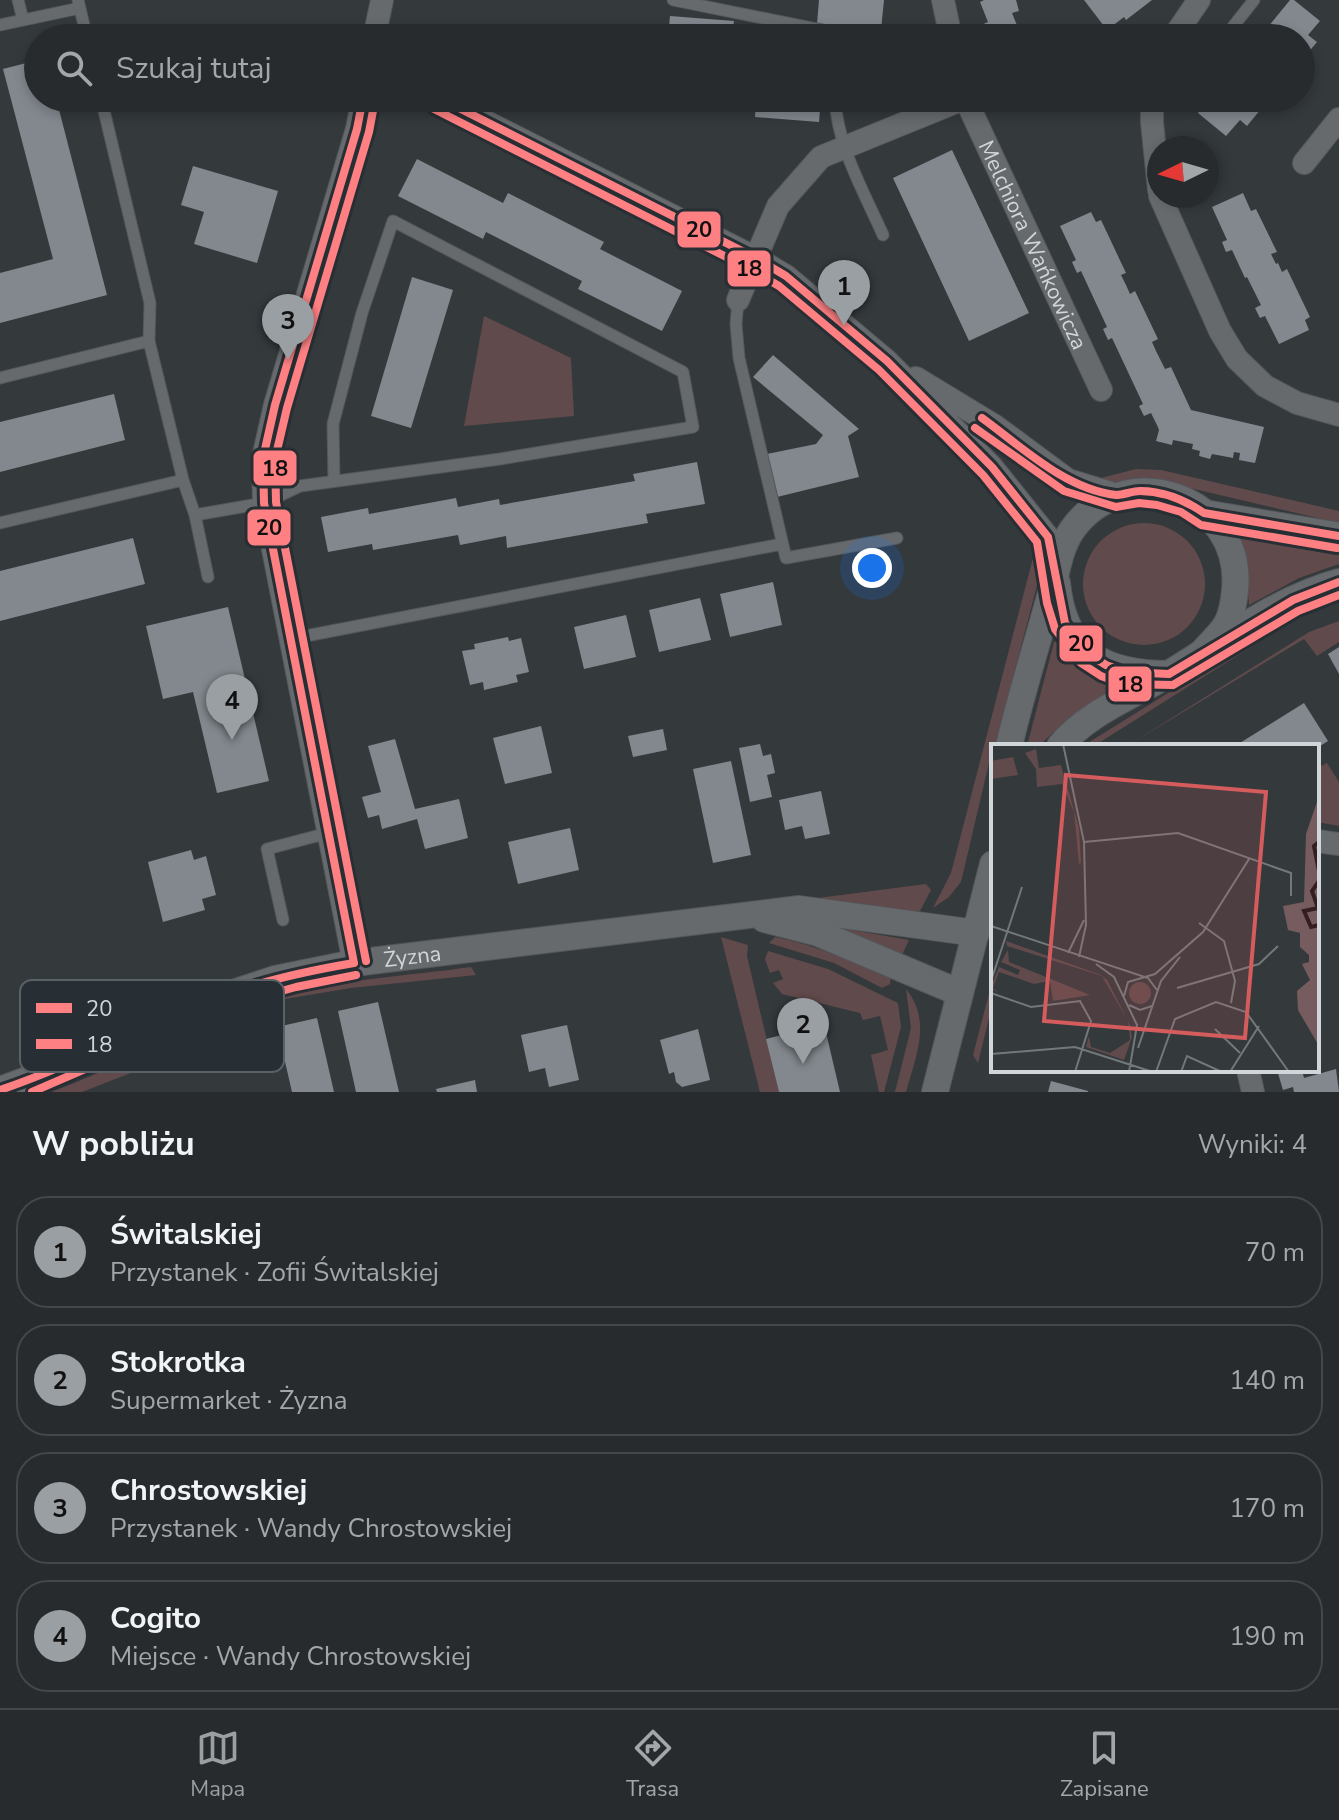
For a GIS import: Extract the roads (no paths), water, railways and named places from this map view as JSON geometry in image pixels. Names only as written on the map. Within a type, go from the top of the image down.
[{"type":"street","points":[[377,24],[382,0]]},
{"type":"street","points":[[943,0],[948,24]]},
{"type":"street","points":[[1183,24],[1199,0]]},
{"type":"street","points":[[354,963],[264,503],[263,458],[275,405],[360,112]]},
{"type":"street","points":[[467,112],[786,276],[887,361],[992,467],[1034,517],[1048,537],[1065,623],[1090,655],[1125,672],[1169,674]]},
{"type":"street","name":"Melchiora Wańkowicza","points":[[738,300],[778,206],[821,157],[930,112]]},
{"type":"street","name":"Melchiora Wańkowicza","points":[[972,112],[1101,390]]},
{"type":"street","points":[[1152,112],[1152,136]]},
{"type":"street","points":[[1304,163],[1339,119]]},
{"type":"street","points":[[1166,208],[1187,259],[1237,359],[1265,386],[1297,403],[1339,415]]},
{"type":"street","points":[[887,361],[995,426],[1068,480],[1117,495]]},
{"type":"street","points":[[1010,744],[1061,551],[1081,518],[1117,495],[1139,491],[1186,501],[1218,523],[1228,540],[1236,580],[1234,602],[1226,625],[1202,653]]},
{"type":"street","points":[[1204,513],[1339,536]]},
{"type":"street","points":[[1062,744],[1084,724],[1202,653],[1293,600],[1339,582]]},
{"type":"street","points":[[1319,841],[1339,844]]},
{"type":"street","points":[[935,1092],[991,872]]},
{"type":"street","name":"Żyzna","points":[[272,980],[354,963],[811,910],[976,933]]},
{"type":"street","name":"Żyzna","points":[[749,915],[818,933],[960,993]]},
{"type":"street","name":"Żyzna","points":[[0,1090],[49,1072]]},
{"type":"street","points":[[1248,1072],[1253,1092]]},
{"type":"lane","points":[[18,0],[23,20]]},
{"type":"lane","points":[[673,0],[792,24]]},
{"type":"lane","points":[[1235,24],[1254,0]]},
{"type":"lane","points":[[0,25],[79,4],[84,24]]},
{"type":"lane","points":[[104,112],[150,303],[149,341],[183,480],[195,515],[208,577]]},
{"type":"lane","points":[[836,112],[844,146],[883,235]]},
{"type":"lane","points":[[195,515],[264,503],[300,486],[500,459],[693,427],[683,372],[393,221],[362,313],[333,424],[334,481]]},
{"type":"lane","points":[[738,300],[739,358],[786,558],[897,538]]},
{"type":"lane","points":[[0,378],[149,341]]},
{"type":"lane","points":[[0,523],[183,480]]},
{"type":"lane","points":[[290,639],[782,544]]},
{"type":"lane","points":[[283,920],[267,849],[328,833]]},
{"type":"place","name":"Świtalskiej","points":[[844,326]]},
{"type":"place","name":"Chrostowskiej","points":[[288,360]]},
{"type":"place","name":"Cogito","points":[[232,740]]},
{"type":"place","name":"Stokrotka","points":[[803,1064]]}]
